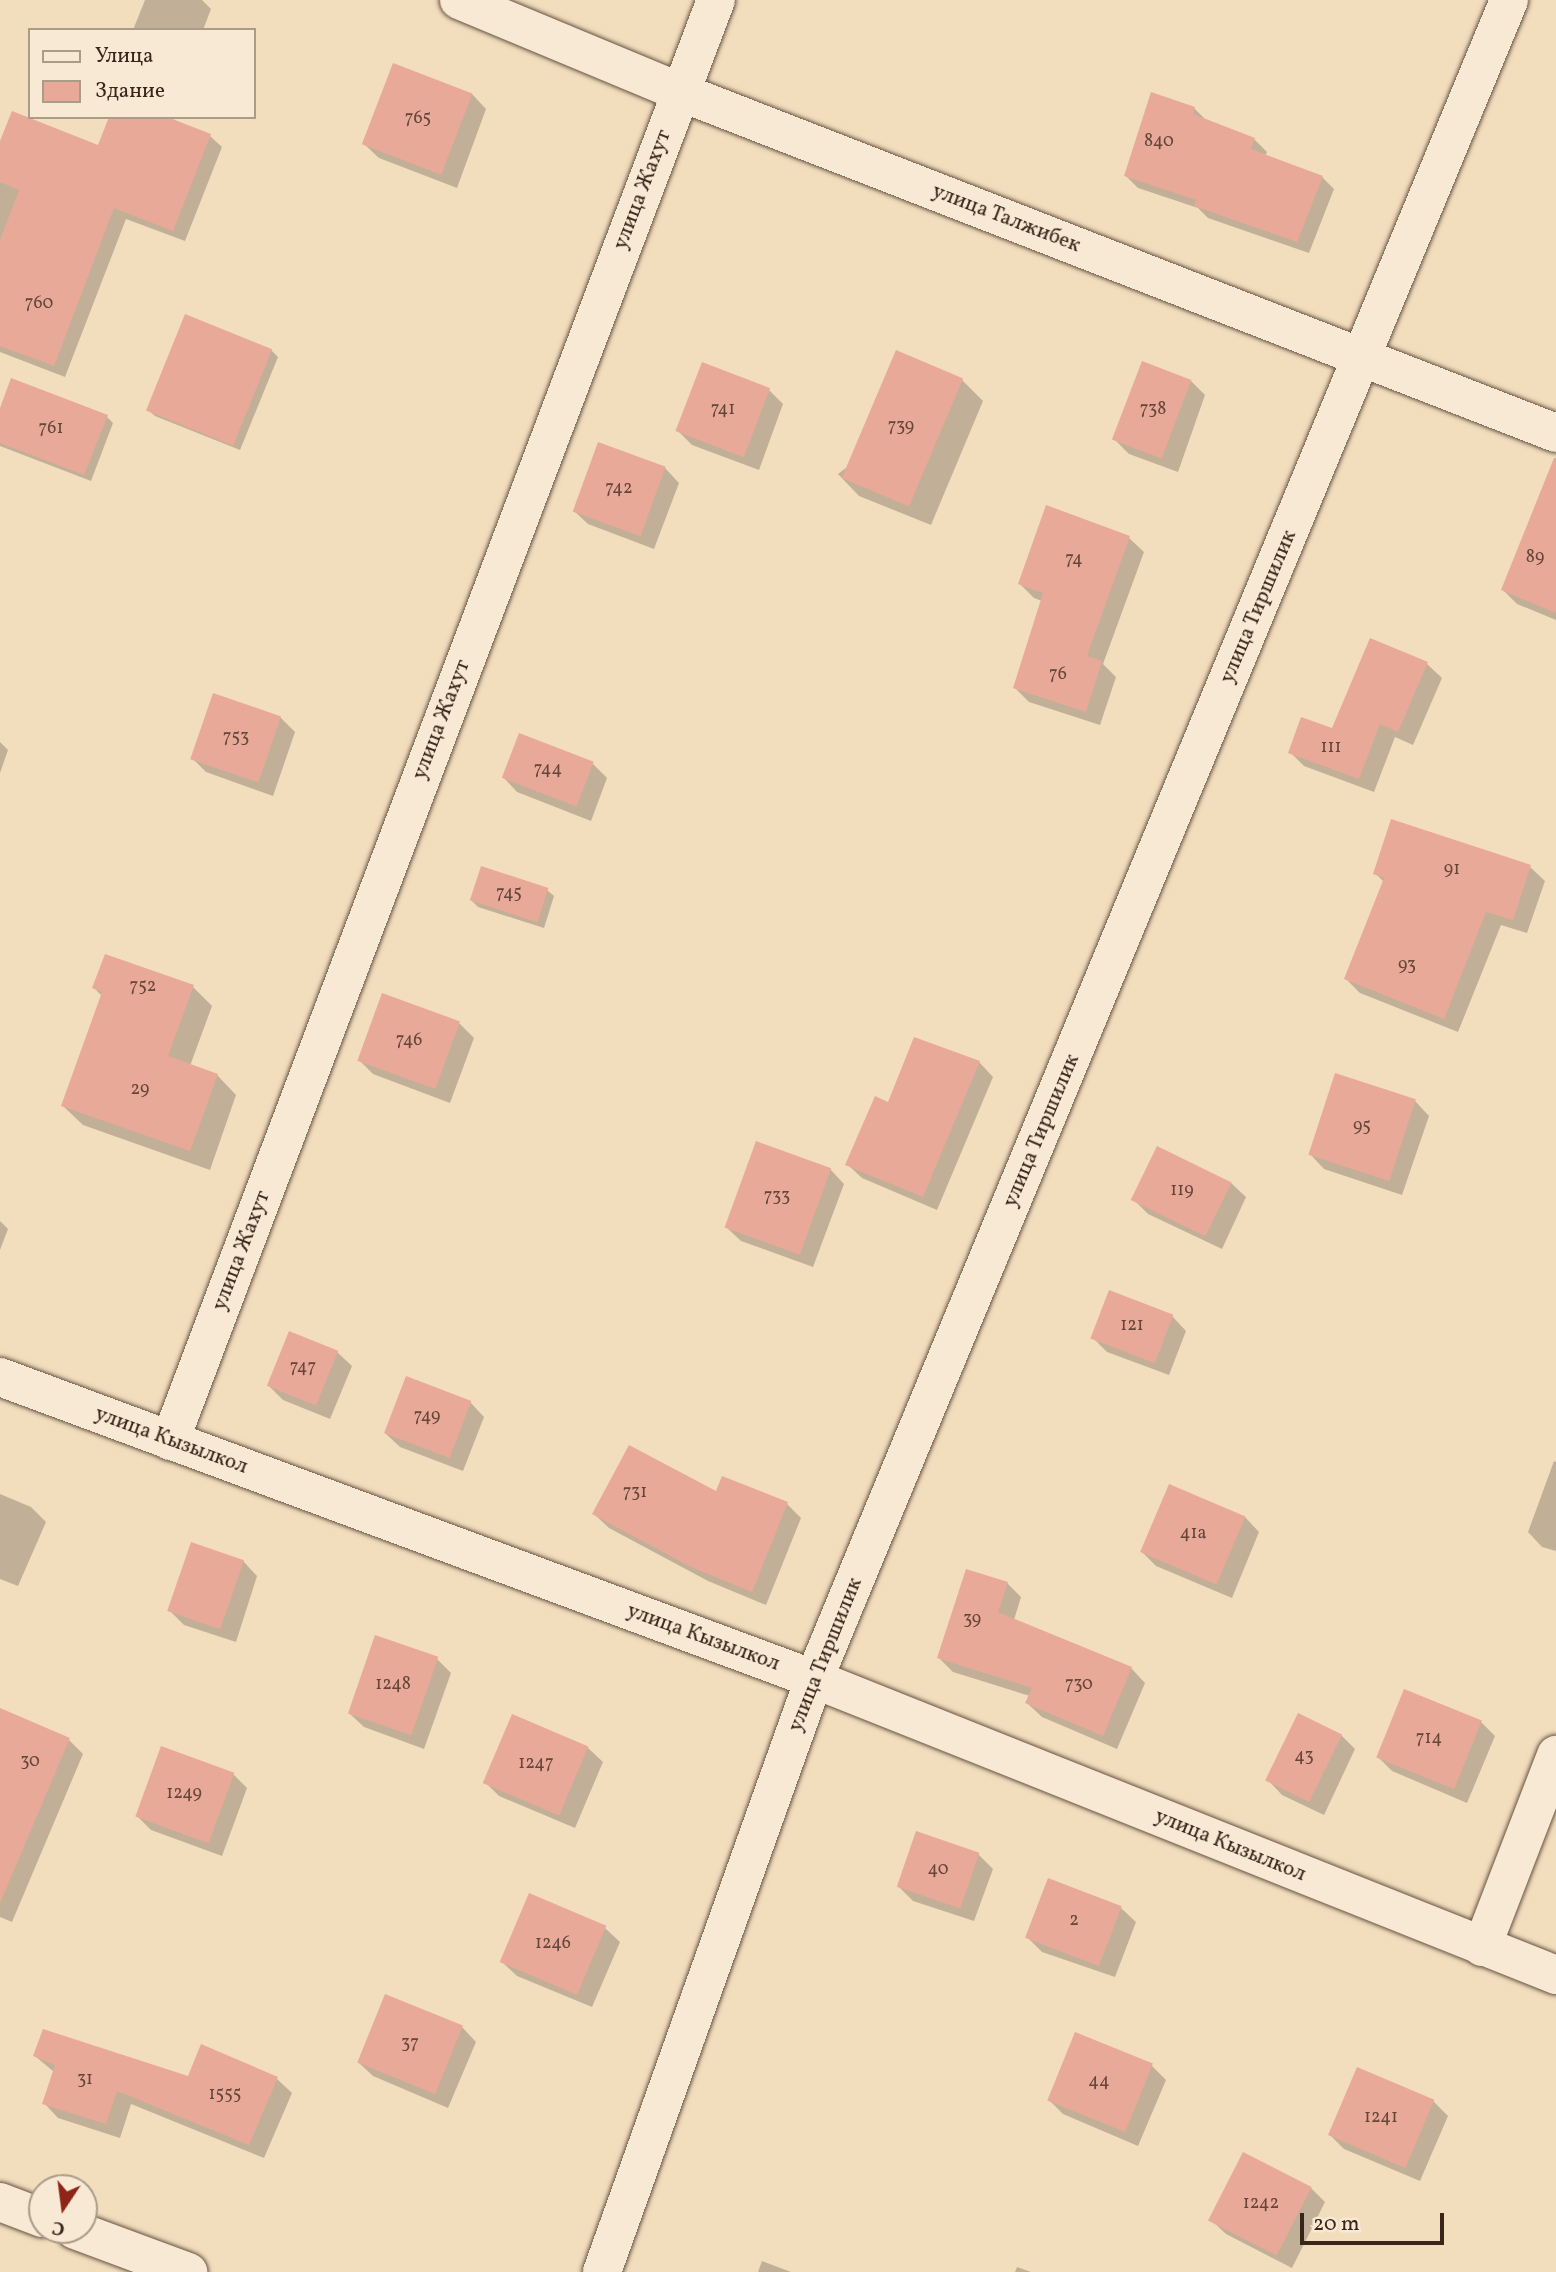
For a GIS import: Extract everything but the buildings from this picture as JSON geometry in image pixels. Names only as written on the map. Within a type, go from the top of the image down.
[{"type":"street","name":"улица Талжибек","points":[[459,0],[680,92],[1556,433]]},
{"type":"street","name":"улица Жахут","points":[[170,1441],[716,0]]},
{"type":"street","name":"улица Тиршилик","points":[[602,2272],[814,1679],[1509,0]]},
{"type":"street","name":"улица Кызылкол","points":[[0,1377],[814,1679],[1556,1975]]},
{"type":"street","points":[[1482,1947],[1556,1755]]},
{"type":"street","points":[[0,2202],[28,2213]]},
{"type":"street","points":[[98,2239],[188,2272]]}]
